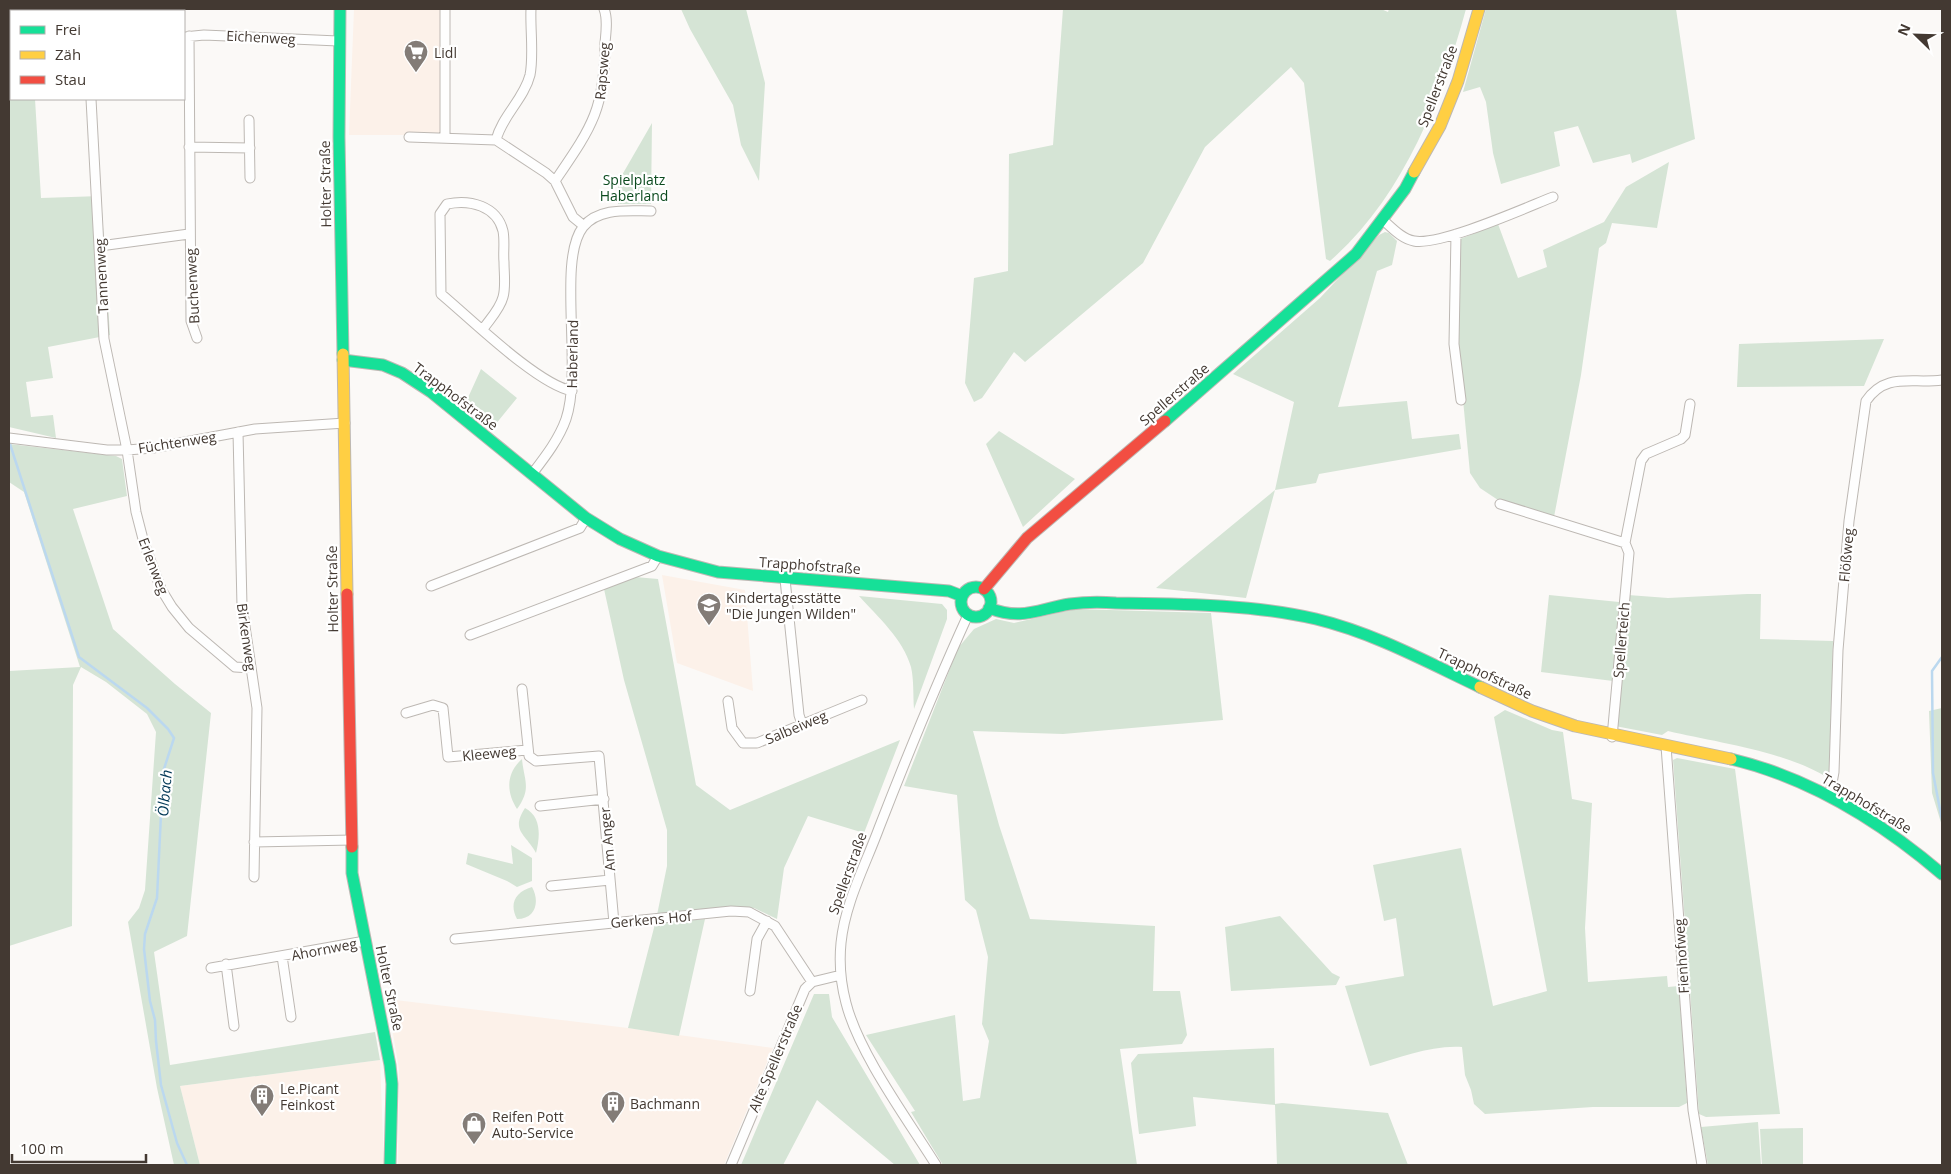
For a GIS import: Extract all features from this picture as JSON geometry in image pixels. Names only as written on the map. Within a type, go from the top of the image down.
[{"type":"street","name":"Holter Straße","points":[[340,9],[338,41],[352,872],[390,1065],[392,1084],[390,1165]]},
{"type":"street","points":[[445,9],[445,137]]},
{"type":"street","points":[[496,140],[498,131],[521,95],[530,75],[530,9]]},
{"type":"street","name":"Rapsweg","points":[[555,181],[587,134],[602,98],[605,69],[604,9]]},
{"type":"street","name":"Spellerstraße","points":[[984,589],[1027,538],[1356,254],[1405,189],[1440,126],[1458,80],[1479,9]]},
{"type":"street","name":"Eichenweg","points":[[186,36],[338,41]]},
{"type":"street","name":"Buchenweg","points":[[186,36],[191,321],[197,338]]},
{"type":"street","name":"Tannenweg","points":[[91,100],[104,339],[127,450]]},
{"type":"street","points":[[249,120],[250,178]]},
{"type":"street","points":[[409,137],[496,140],[555,181],[573,217],[584,226],[594,218],[608,212],[651,211]]},
{"type":"street","points":[[189,147],[250,148]]},
{"type":"street","points":[[1383,220],[1402,236],[1414,241],[1432,240],[1456,234],[1554,197]]},
{"type":"street","points":[[482,329],[499,308],[504,295],[503,232],[499,221],[491,212],[479,204],[457,202],[447,204],[440,214],[441,294],[482,329],[540,376],[552,384],[572,391]]},
{"type":"street","name":"Haberland","points":[[532,474],[559,436],[566,418],[572,391],[574,370],[572,252],[575,240],[584,226]]},
{"type":"street","name":"Buchenweg","points":[[100,246],[189,234]]},
{"type":"street","points":[[1456,234],[1454,344],[1461,400]]},
{"type":"street","name":"Trapphofstraße","points":[[343,360],[383,365],[402,373],[431,392],[586,518],[620,539],[658,556],[718,572],[949,591],[962,596]]},
{"type":"street","name":"Flößweg","points":[[1830,794],[1834,772],[1838,650],[1849,521],[1866,401],[1874,389],[1886,382],[1942,380]]},
{"type":"street","name":"Spellerteich","points":[[1612,737],[1629,553],[1625,543],[1642,458],[1646,454],[1685,435],[1690,404]]},
{"type":"street","name":"Füchtenweg","points":[[13,438],[107,450],[127,450],[153,448],[238,432],[345,422]]},
{"type":"street","name":"Birkenweg","points":[[238,432],[242,606],[257,708],[254,877]]},
{"type":"street","name":"Erlenweg","points":[[127,450],[136,512],[144,543],[161,589],[172,607],[189,628],[235,667],[251,668]]},
{"type":"street","points":[[1500,504],[1625,543]]},
{"type":"street","points":[[431,586],[580,528],[586,518]]},
{"type":"street","points":[[470,635],[652,566],[658,556]]},
{"type":"street","points":[[785,579],[799,715],[802,724]]},
{"type":"street","points":[[976,587],[984,589],[991,600],[989,608],[984,614],[976,617],[968,615],[961,603],[962,596],[968,589],[976,587]]},
{"type":"street","name":"Trapphofstraße","points":[[989,608],[1013,615],[1075,603],[1121,603],[1284,613],[1332,623],[1378,640],[1533,712],[1612,737],[1748,763],[1786,775],[1830,794],[1893,832],[1942,874]]},
{"type":"street","name":"Spellerstraße","points":[[936,1165],[856,1032],[846,1004],[841,975],[841,944],[846,915],[857,884],[916,734],[968,615]]},
{"type":"street","points":[[522,689],[527,750]]},
{"type":"street","name":"Salbeiweg","points":[[728,701],[732,728],[743,743],[757,743],[862,700]]},
{"type":"street","name":"Kleeweg","points":[[406,713],[432,705],[443,708],[448,757],[527,750]]},
{"type":"street","name":"Fienhofweg","points":[[1666,746],[1693,1110],[1702,1165]]},
{"type":"street","name":"Am Anger","points":[[527,750],[529,756],[536,761],[599,756],[614,923]]},
{"type":"street","points":[[540,806],[604,799]]},
{"type":"street","points":[[254,842],[352,840]]},
{"type":"street","points":[[551,886],[610,880]]},
{"type":"street","name":"Gerkens Hof","points":[[455,940],[732,911],[749,912],[775,926],[812,982]]},
{"type":"street","points":[[750,991],[757,939],[767,920]]},
{"type":"street","name":"Ahornweg","points":[[211,968],[365,941]]},
{"type":"street","name":"Ahornweg","points":[[282,956],[291,1017]]},
{"type":"street","points":[[226,964],[234,1026]]},
{"type":"street","points":[[812,982],[841,975]]},
{"type":"street","name":"Alte Spellerstraße","points":[[731,1165],[799,1002],[805,989],[812,982]]},
{"type":"shaded area","points":[[354,9],[441,9],[441,135],[349,135]]},
{"type":"shaded area","name":"Kindertagesstätte \"Die Jungen Wilden\"","points":[[662,575],[745,590],[753,691],[677,663]]},
{"type":"shaded area","points":[[387,999],[628,1028],[773,1048],[724,1165],[398,1165],[399,1069]]},
{"type":"shaded area","points":[[380,1060],[384,1165],[200,1165],[180,1086]]},
{"type":"green space","points":[[9,9],[30,9],[10,10],[10,100],[35,100],[41,198],[101,196],[110,335],[48,347],[53,378],[26,382],[31,417],[53,415],[56,438],[9,427]]},
{"type":"green space","points":[[681,9],[746,9],[765,83],[759,181],[741,145],[733,105],[690,29]]},
{"type":"green space","points":[[1063,9],[1381,9],[1388,12],[1389,9],[1466,9],[1431,112],[1399,177],[1379,207],[1356,236],[1330,261],[1326,259],[1304,83],[1291,67],[1205,147],[1143,263],[1025,362],[1014,352],[982,398],[974,402],[965,383],[974,278],[1008,271],[1009,154],[1053,145]]},
{"type":"green space","points":[[1486,9],[1676,9],[1695,139],[1632,163],[1630,154],[1593,163],[1578,126],[1554,132],[1560,166],[1501,184],[1493,153],[1486,102],[1480,87],[1463,92]]},
{"type":"green space","name":"Spielplatz Haberland","points":[[652,123],[651,204],[618,204],[618,182]]},
{"type":"green space","points":[[1669,162],[1657,228],[1612,223],[1606,243],[1599,248],[1581,375],[1554,517],[1498,500],[1480,488],[1470,473],[1457,337],[1460,239],[1498,224],[1518,278],[1547,267],[1543,250],[1604,222],[1626,187]]},
{"type":"green space","points":[[1385,232],[1389,233],[1397,241],[1392,265],[1377,271],[1338,407],[1407,401],[1412,439],[1459,434],[1461,449],[1319,474],[1316,483],[1275,490],[1294,402],[1233,374],[1320,298],[1379,235]]},
{"type":"green space","points":[[1884,339],[1864,386],[1737,387],[1739,344]]},
{"type":"green space","points":[[481,369],[517,398],[495,425],[466,402]]},
{"type":"green space","points":[[999,431],[1075,479],[1023,527],[986,444]]},
{"type":"green space","points":[[9,444],[116,456],[122,459],[127,496],[73,509],[113,629],[211,713],[187,936],[154,952],[170,1065],[375,1032],[380,1060],[180,1086],[200,1165],[174,1165],[157,1088],[128,922],[139,908],[145,890],[156,732],[147,714],[106,682],[81,667],[73,685],[72,926],[9,946],[9,671],[80,667],[24,492],[9,482]]},
{"type":"green space","points":[[1275,490],[1246,598],[1156,588]]},
{"type":"green space","points":[[635,577],[658,579],[696,785],[730,810],[900,740],[864,833],[808,816],[784,868],[777,919],[754,908],[657,915],[667,866],[667,830],[624,680],[604,589]]},
{"type":"green space","points":[[1761,594],[1760,639],[1833,641],[1830,772],[1828,778],[1793,761],[1751,749],[1668,731],[1662,735],[1615,726],[1628,595],[1668,598]]},
{"type":"green space","points":[[1549,595],[1619,602],[1613,681],[1541,672]]},
{"type":"green space","points":[[859,596],[942,604],[947,610],[947,619],[914,709],[912,672],[907,657],[889,629]]},
{"type":"green space","points":[[1076,609],[1211,613],[1223,720],[1063,734],[973,731],[999,825],[1030,919],[1155,926],[1153,991],[1180,991],[1187,1035],[1182,1044],[1120,1049],[1137,1165],[943,1165],[911,1112],[915,1111],[866,1035],[955,1015],[963,1101],[980,1098],[989,1041],[982,1024],[988,957],[976,910],[965,900],[957,795],[904,786],[958,648],[974,629],[996,619],[1014,623]]},
{"type":"green space","points":[[1942,708],[1942,826],[1932,793],[1929,711]]},
{"type":"green space","points":[[1505,710],[1552,730],[1563,732],[1572,799],[1592,803],[1585,928],[1588,982],[1667,976],[1668,987],[1679,986],[1687,1103],[1679,1107],[1593,1107],[1485,1114],[1474,1104],[1465,1075],[1462,1047],[1427,1050],[1370,1066],[1345,986],[1404,976],[1396,918],[1384,921],[1373,865],[1461,848],[1493,1006],[1547,991],[1494,717]]},
{"type":"green space","points":[[1677,758],[1735,769],[1780,1114],[1706,1117],[1699,1114],[1673,760]]},
{"type":"green space","points":[[522,759],[526,790],[522,802],[517,809],[513,803],[509,783],[513,770]]},
{"type":"green space","points":[[525,808],[531,812],[537,822],[539,834],[536,853],[519,827],[519,822]]},
{"type":"green space","points":[[511,845],[532,858],[532,881],[517,887],[466,864],[468,853],[513,864]]},
{"type":"green space","points":[[532,887],[536,898],[535,908],[528,916],[517,919],[514,908],[515,899],[521,892]]},
{"type":"green space","points":[[1280,916],[1332,973],[1340,977],[1336,985],[1231,991],[1225,927]]},
{"type":"green space","points":[[705,919],[679,1036],[628,1028],[655,924]]},
{"type":"green space","points":[[814,994],[829,994],[832,1017],[920,1165],[895,1165],[817,1100],[783,1165],[741,1165]]},
{"type":"green space","points":[[1274,1048],[1275,1104],[1282,1103],[1388,1113],[1408,1165],[1277,1165],[1275,1105],[1193,1097],[1196,1126],[1139,1134],[1131,1063],[1138,1054]]},
{"type":"green space","points":[[1758,1122],[1761,1165],[1708,1165],[1701,1127]]},
{"type":"green space","points":[[1803,1128],[1803,1165],[1762,1165],[1760,1129]]},
{"type":"waterway","name":"Ölbach","points":[[9,441],[79,657],[147,708],[168,729],[174,738],[163,772],[157,898],[145,934],[144,949],[150,1001],[155,1020],[161,1085],[177,1143],[187,1165]]},
{"type":"waterway","points":[[1942,657],[1932,671],[1933,773],[1942,820]]},
{"type":"traffic: fast","points":[[340,9],[339,137],[343,354]]},
{"type":"traffic: fast","points":[[1165,421],[1356,254],[1405,189],[1414,172]]},
{"type":"traffic: fast","points":[[343,360],[383,365],[402,373],[431,392],[586,518],[620,539],[658,556],[718,572],[949,591],[962,596]]},
{"type":"traffic: fast","points":[[976,587],[982,588],[990,596],[991,602],[990,608],[982,616],[976,617],[970,616],[962,608],[961,602],[962,596],[970,588],[976,587]]},
{"type":"traffic: fast","points":[[989,608],[1011,614],[1021,614],[1070,604],[1105,602],[1216,606],[1292,614],[1359,632],[1480,687]]},
{"type":"traffic: fast","points":[[1731,759],[1789,778],[1843,804],[1894,836],[1942,874]]},
{"type":"traffic: fast","points":[[352,847],[352,873],[390,1065],[392,1084],[390,1165]]},
{"type":"traffic: slow","points":[[1414,172],[1440,126],[1458,81],[1479,9]]},
{"type":"traffic: slow","points":[[343,354],[347,594]]},
{"type":"traffic: slow","points":[[1480,687],[1532,711],[1575,726],[1731,759]]},
{"type":"traffic: jam","points":[[984,589],[1027,538],[1165,421]]},
{"type":"traffic: jam","points":[[347,594],[352,847]]},
{"type":"place","name":"Lidl","points":[[416,73]]},
{"type":"place","name":"Kindertagesstätte \"Die Jungen Wilden\"","points":[[709,626]]},
{"type":"place","name":"Le.Picant Feinkost","points":[[262,1117]]},
{"type":"place","name":"Bachmann","points":[[613,1124]]},
{"type":"place","name":"Reifen Pott Auto-Service","points":[[474,1145]]}]
